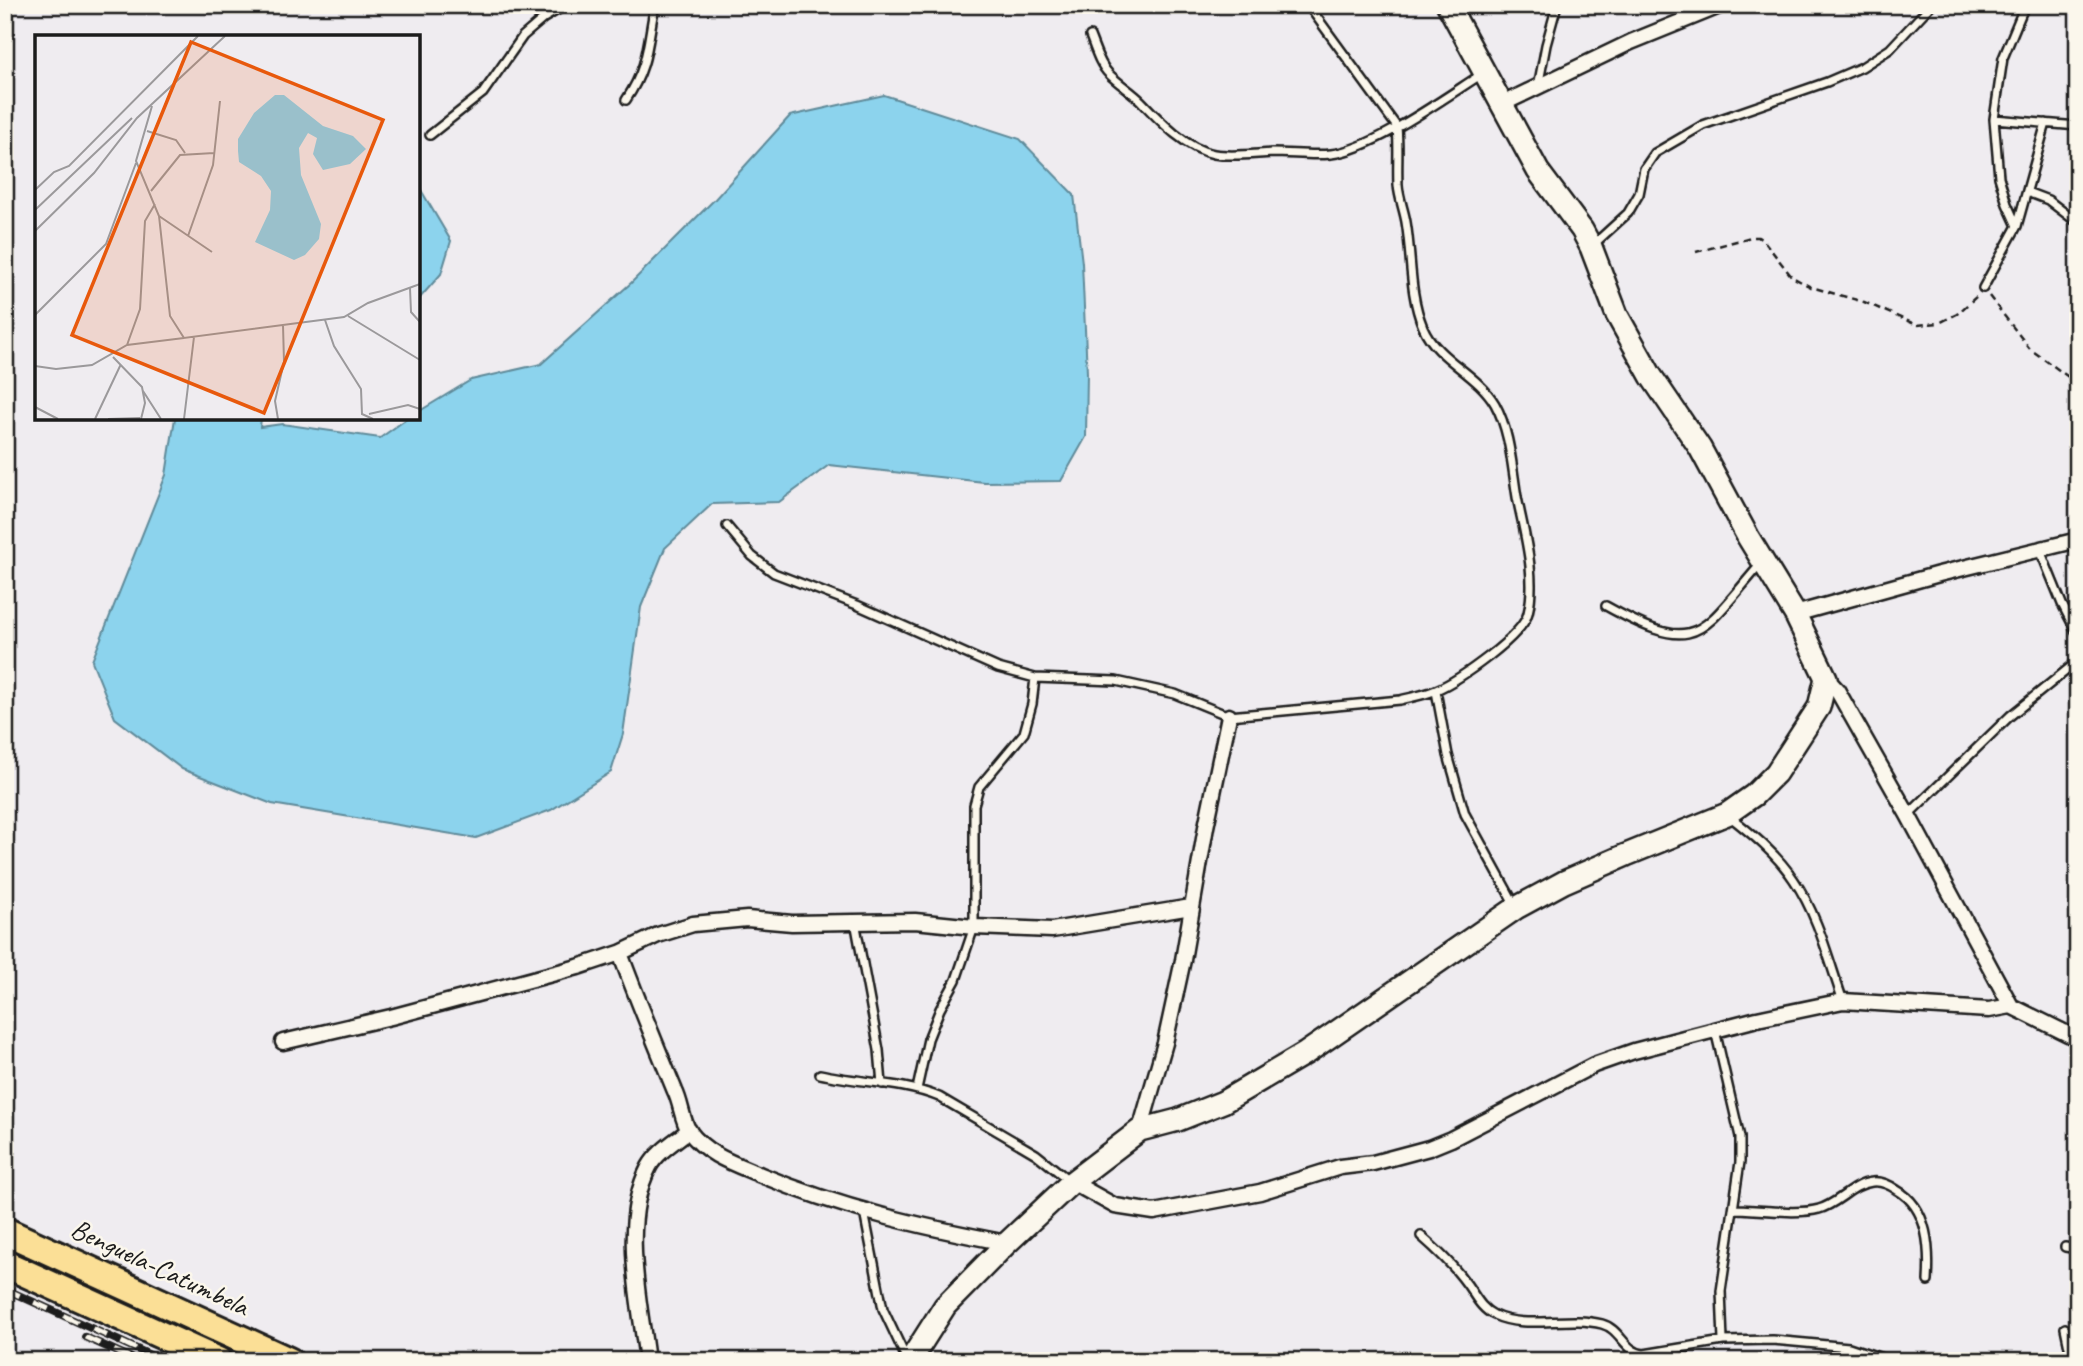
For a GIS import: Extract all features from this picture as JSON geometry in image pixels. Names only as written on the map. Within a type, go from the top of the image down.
[{"type":"highway","name":"Benguela-Catumbela","points":[[5,1231],[289,1361]]},
{"type":"highway","points":[[5,1264],[218,1361]]},
{"type":"street","points":[[1448,5],[1538,171],[1582,230],[1617,315],[1651,376],[1700,448],[1795,614],[1826,678],[1837,690],[1908,815],[2011,1006],[2078,1039]]},
{"type":"street","points":[[1502,104],[1631,42],[1722,5]]},
{"type":"street","points":[[1795,614],[2078,540]]},
{"type":"street","points":[[909,1361],[945,1306],[1007,1243],[1072,1182],[1140,1130],[1223,1102],[1306,1052],[1516,908],[1564,882],[1727,814],[1754,795],[1776,773],[1819,708],[1826,678]]},
{"type":"street","points":[[1140,1130],[1184,960],[1191,907],[1229,716]]},
{"type":"street","points":[[283,1042],[517,984],[620,953],[658,935],[693,924],[747,919],[792,923],[915,921],[974,927],[1052,930],[1191,907]]},
{"type":"street","points":[[620,953],[689,1130],[714,1155],[785,1185],[864,1212],[936,1230],[1007,1243]]},
{"type":"street","points":[[1072,1182],[1115,1206],[1154,1212],[1260,1192],[1340,1167],[1373,1163],[1429,1148],[1594,1065],[1634,1051],[1757,1019],[1843,1001],[1989,1010],[2011,1006]]},
{"type":"street","points":[[647,1361],[635,1259],[635,1214],[649,1166],[689,1130]]},
{"type":"lane","points":[[430,135],[483,93],[523,36],[544,18],[566,5]]},
{"type":"lane","points":[[626,100],[639,81],[646,60],[655,5]]},
{"type":"lane","points":[[727,526],[752,556],[774,573],[857,605],[989,664],[1035,678],[1116,681],[1175,694],[1229,716],[1400,700],[1436,691],[1512,638],[1528,615],[1531,580],[1506,436],[1495,405],[1484,390],[1431,342],[1422,326],[1398,187],[1397,127],[1308,5]]},
{"type":"lane","points":[[1538,88],[1545,45],[1557,5]]},
{"type":"lane","points":[[1591,247],[1628,213],[1639,194],[1644,169],[1655,153],[1703,125],[1862,67],[1890,49],[1931,5]]},
{"type":"lane","points":[[2017,226],[2007,204],[2000,177],[1994,119],[2003,58],[2025,5]]},
{"type":"lane","points":[[1090,36],[1099,60],[1108,73],[1129,89],[1161,121],[1195,147],[1211,154],[1231,156],[1333,153],[1351,149],[1397,127],[1485,72]]},
{"type":"lane","points":[[1994,119],[2078,125]]},
{"type":"lane","points":[[1983,288],[2017,226],[2046,123]]},
{"type":"lane","points":[[2027,192],[2048,200],[2078,223]]},
{"type":"lane","points":[[2040,550],[2078,635]]},
{"type":"lane","points":[[1606,606],[1641,626],[1679,636],[1693,633],[1707,626],[1763,561]]},
{"type":"lane","points":[[1908,815],[2010,716],[2078,661]]},
{"type":"lane","points":[[917,1089],[928,1040],[940,1009],[956,980],[974,927],[974,805],[979,786],[1024,733],[1035,678]]},
{"type":"lane","points":[[1436,691],[1448,755],[1465,814],[1516,908]]},
{"type":"lane","points":[[1727,814],[1760,841],[1793,878],[1814,921],[1843,1001]]},
{"type":"lane","points":[[855,921],[879,1050],[882,1084]]},
{"type":"lane","points":[[1716,1030],[1740,1137],[1740,1162],[1721,1291],[1723,1341]]},
{"type":"lane","points":[[820,1074],[851,1081],[917,1089],[949,1102],[1036,1154],[1072,1182]]},
{"type":"lane","points":[[1733,1209],[1819,1209],[1863,1185],[1872,1182],[1888,1185],[1901,1192],[1913,1204],[1921,1218],[1930,1255],[1928,1281]]},
{"type":"lane","points":[[864,1212],[883,1308],[909,1361]]},
{"type":"lane","points":[[1421,1236],[1442,1254],[1466,1282],[1482,1308],[1496,1316],[1528,1322],[1587,1321],[1606,1325],[1619,1334],[1627,1347],[1636,1353],[1644,1354],[1723,1341],[1773,1340],[1849,1347],[1891,1361]]},
{"type":"lane","points":[[2065,1247],[2078,1249]]},
{"type":"lane","points":[[2065,1328],[2072,1361]]},
{"type":"path","points":[[1696,252],[1758,237],[1792,277],[1811,286],[1864,302],[1917,325],[1939,323],[1957,314],[1983,288],[2013,331],[2030,349],[2078,384]]},
{"type":"water","points":[[884,95],[1020,139],[1074,195],[1082,263],[1087,373],[1086,437],[1061,481],[984,482],[829,465],[779,502],[712,504],[665,548],[641,607],[623,734],[611,772],[551,810],[476,838],[272,804],[182,769],[115,718],[92,661],[166,475],[175,420],[261,420],[260,427],[282,424],[380,438],[405,420],[420,420],[420,411],[471,380],[541,364],[631,283],[715,199],[790,116]]},
{"type":"water","points":[[420,188],[451,241],[441,274],[420,298]]},
{"type":"railway","points":[[5,1289],[163,1361]]},
{"type":"railway","points":[[85,1337],[138,1361]]}]
